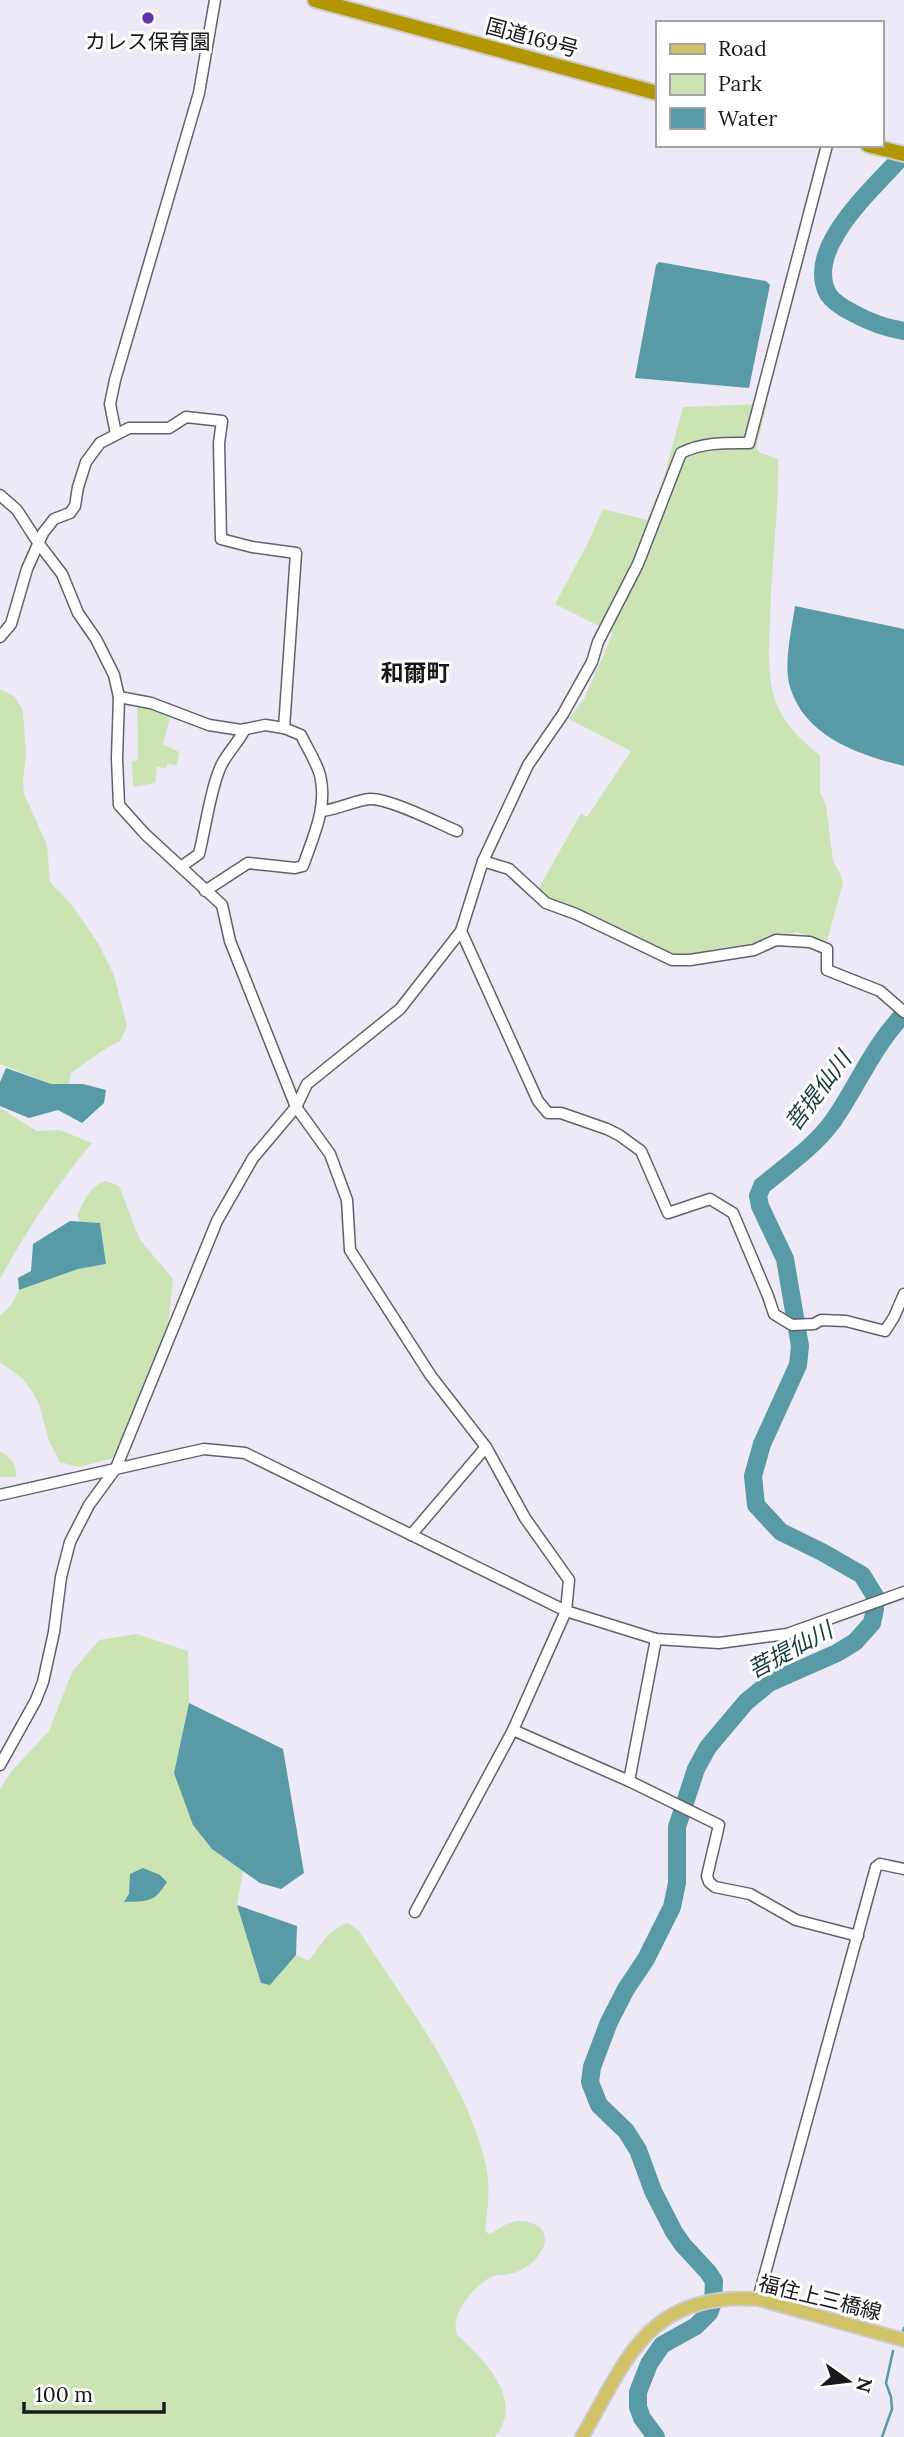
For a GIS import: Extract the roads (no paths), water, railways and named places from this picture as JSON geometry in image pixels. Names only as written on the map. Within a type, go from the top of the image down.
[{"type":"highway","name":"国道169号","points":[[315,0],[364,7],[656,93]]},
{"type":"highway","points":[[876,147],[899,153]]},
{"type":"main road","name":"福住上三橋線","points":[[582,2437],[640,2341],[656,2325],[704,2302],[758,2299],[904,2340]]},
{"type":"street","points":[[116,434],[110,404],[115,380],[199,93],[215,0]]},
{"type":"street","points":[[0,1765],[43,1682],[54,1632],[61,1577],[70,1542],[89,1505],[116,1468],[217,1221],[253,1158],[296,1107],[307,1084],[400,1009],[461,931],[483,861],[528,765],[563,714],[592,662],[598,642],[638,564],[681,453],[695,446],[715,443],[749,443],[826,147]]},
{"type":"street","points":[[0,637],[11,624],[27,569],[39,544],[54,519],[70,513],[75,506],[86,462],[94,449],[116,434],[141,427],[169,428],[186,417],[222,421],[219,443],[221,539],[252,547],[296,553],[284,728]]},
{"type":"street","points":[[0,495],[17,510],[62,574],[78,613],[96,639],[114,675],[119,696],[119,805],[145,834],[222,905],[230,941],[296,1107],[330,1154],[347,1200],[350,1250],[430,1376],[486,1447],[525,1518],[569,1580],[566,1611],[513,1730],[415,1912]]},
{"type":"street","points":[[119,696],[151,703],[209,725],[245,729],[265,725],[284,728],[301,735],[316,764],[323,792],[322,811],[303,866],[295,868],[248,863],[205,891]]},
{"type":"street","points":[[182,866],[199,854],[216,778],[223,762],[236,747],[245,729]]},
{"type":"street","points":[[322,811],[370,799],[386,802],[457,831]]},
{"type":"street","points":[[483,861],[509,870],[546,903],[576,914],[672,960],[690,960],[754,950],[776,940],[810,942],[827,948],[827,970],[880,991],[904,1012]]},
{"type":"street","points":[[461,931],[538,1101],[548,1113],[561,1113],[607,1129],[641,1151],[668,1213],[710,1199],[733,1213],[774,1314],[792,1325],[814,1324],[821,1320],[846,1321],[885,1331],[904,1294]]},
{"type":"street","points":[[411,1535],[486,1447]]},
{"type":"street","points":[[0,1495],[204,1449],[245,1453],[566,1611],[656,1639],[719,1643],[787,1634],[904,1592]]},
{"type":"street","points":[[629,1781],[656,1639]]},
{"type":"street","points":[[513,1730],[629,1781],[719,1825],[707,1876],[715,1887],[750,1894],[796,1920],[858,1936]]},
{"type":"street","points":[[758,2299],[877,1865],[904,1870]]},
{"type":"water","points":[[659,262],[766,281],[770,285],[749,388],[635,378],[656,265]]},
{"type":"water","points":[[795,606],[904,629],[904,766],[869,756],[836,741],[808,719],[797,704],[790,687],[787,668]]},
{"type":"water","points":[[6,1068],[51,1084],[83,1084],[106,1090],[104,1103],[82,1123],[58,1110],[29,1118],[0,1106],[0,1082]]},
{"type":"water","points":[[70,1221],[100,1223],[106,1264],[78,1269],[19,1290],[18,1278],[31,1271],[33,1244]]},
{"type":"water","points":[[189,1703],[283,1749],[304,1873],[281,1889],[260,1883],[212,1849],[193,1825],[174,1773]]},
{"type":"water","points":[[143,1868],[160,1875],[167,1882],[158,1894],[150,1899],[124,1902],[129,1894],[130,1874]]},
{"type":"water","points":[[237,1905],[297,1926],[296,1955],[270,1985],[261,1983]]},
{"type":"waterway","name":"菩提仙川","points":[[904,154],[862,200],[834,237],[826,257],[823,276],[828,294],[839,305],[871,322],[904,331]]},
{"type":"waterway","name":"菩提仙川","points":[[656,2437],[642,2418],[638,2407],[638,2392],[649,2364],[662,2345],[696,2326],[709,2313],[713,2303],[714,2281],[674,2232],[653,2191],[638,2150],[626,2131],[599,2105],[590,2082],[592,2067],[609,2022],[646,1959],[672,1907],[677,1883],[677,1827],[696,1769],[708,1747],[746,1702],[769,1683],[837,1653],[855,1642],[872,1623],[875,1596],[862,1575],[781,1532],[756,1505],[753,1476],[762,1444],[798,1365],[800,1346],[785,1259],[760,1206],[758,1196],[762,1186],[799,1156],[833,1121],[883,1039],[904,1014]]},
{"type":"waterway","points":[[882,2437],[892,2409],[886,2383],[893,2351]]},
{"type":"place","name":"カレス保育園","points":[[148,18]]},
{"type":"district","name":"和爾町","points":[[415,673]]}]
